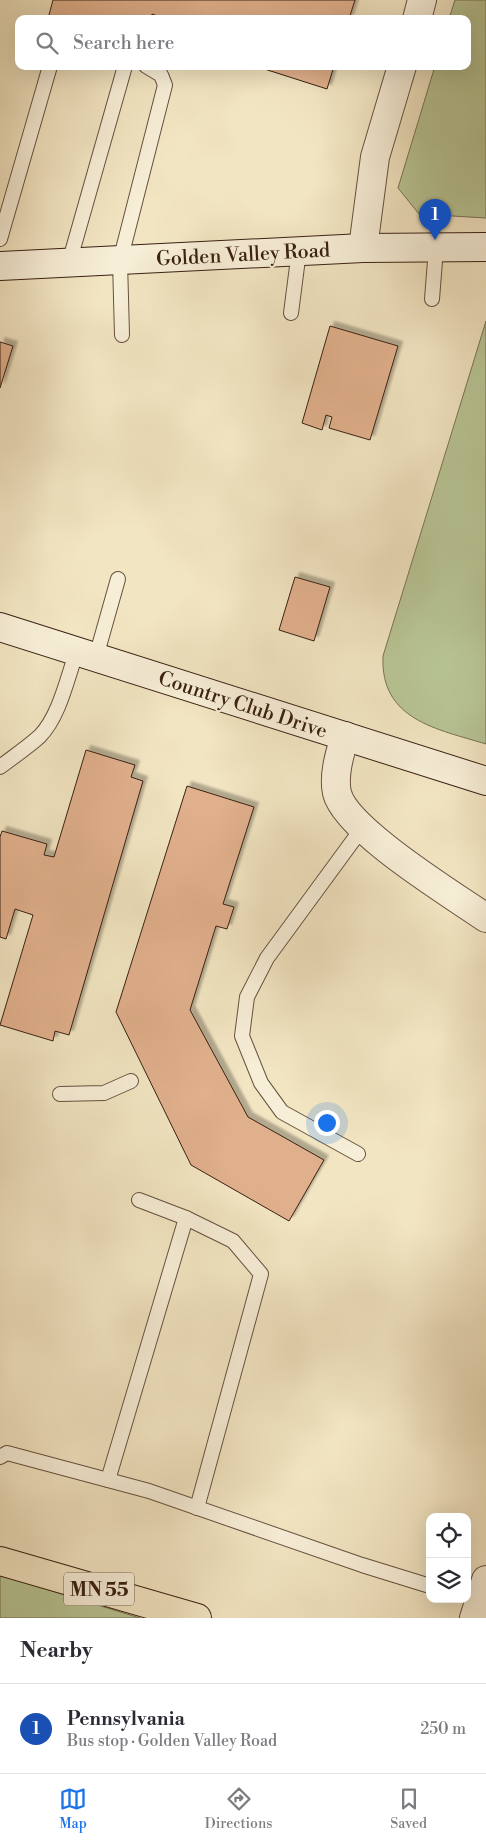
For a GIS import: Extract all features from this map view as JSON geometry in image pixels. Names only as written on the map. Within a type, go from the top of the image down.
[{"type":"highway","name":"MN 55","points":[[0,1561],[197,1618]]},
{"type":"street","points":[[418,15],[422,0]]},
{"type":"street","points":[[363,248],[375,157],[401,70]]},
{"type":"street","name":"Golden Valley Road","points":[[0,266],[363,248],[486,247]]},
{"type":"street","name":"Country Club Drive","points":[[0,627],[486,781]]},
{"type":"street","points":[[345,736],[338,768],[337,794],[348,813],[398,856],[486,918]]},
{"type":"lane","points":[[0,238],[49,70]]},
{"type":"lane","points":[[69,263],[125,70]]},
{"type":"lane","points":[[122,335],[120,261],[165,85],[161,75],[153,70]]},
{"type":"lane","points":[[432,299],[436,248]]},
{"type":"lane","points":[[291,313],[299,251]]},
{"type":"lane","points":[[0,767],[40,736],[45,729],[86,654],[118,579]]},
{"type":"lane","points":[[358,1154],[282,1112],[261,1083],[242,1036],[247,996],[267,958],[363,827]]},
{"type":"lane","points":[[60,1094],[104,1092],[131,1081]]},
{"type":"lane","points":[[139,1200],[186,1218],[234,1241],[260,1274],[197,1508]]},
{"type":"lane","points":[[108,1480],[186,1218]]},
{"type":"lane","points":[[0,1457],[7,1453],[149,1491],[426,1585]]},
{"type":"green space","points":[[455,0],[486,0],[486,218],[419,214],[398,188],[434,70],[471,70],[471,15],[450,15]]},
{"type":"green space","points":[[486,321],[486,744],[431,726],[401,708],[391,695],[385,678],[383,656]]},
{"type":"green space","points":[[0,1575],[140,1618],[0,1618]]},
{"type":"building","points":[[53,0],[355,0],[350,15],[49,15]]},
{"type":"building","points":[[268,70],[333,70],[327,89]]},
{"type":"building","points":[[330,326],[398,346],[370,440],[329,428],[332,417],[326,415],[322,430],[302,423]]},
{"type":"building","points":[[0,342],[13,346],[0,388]]},
{"type":"building","points":[[295,577],[330,587],[314,641],[279,630]]},
{"type":"building","points":[[86,750],[135,765],[131,777],[143,781],[69,1035],[55,1031],[53,1041],[0,1025],[33,915],[15,909],[6,939],[0,937],[0,837],[2,831],[47,844],[44,855],[54,857]]},
{"type":"building","points":[[187,786],[254,807],[223,904],[234,907],[227,929],[216,926],[190,1010],[248,1117],[324,1160],[289,1221],[191,1165],[116,1012]]},
{"type":"place","name":"Pennsylvania","points":[[435,240]]}]
